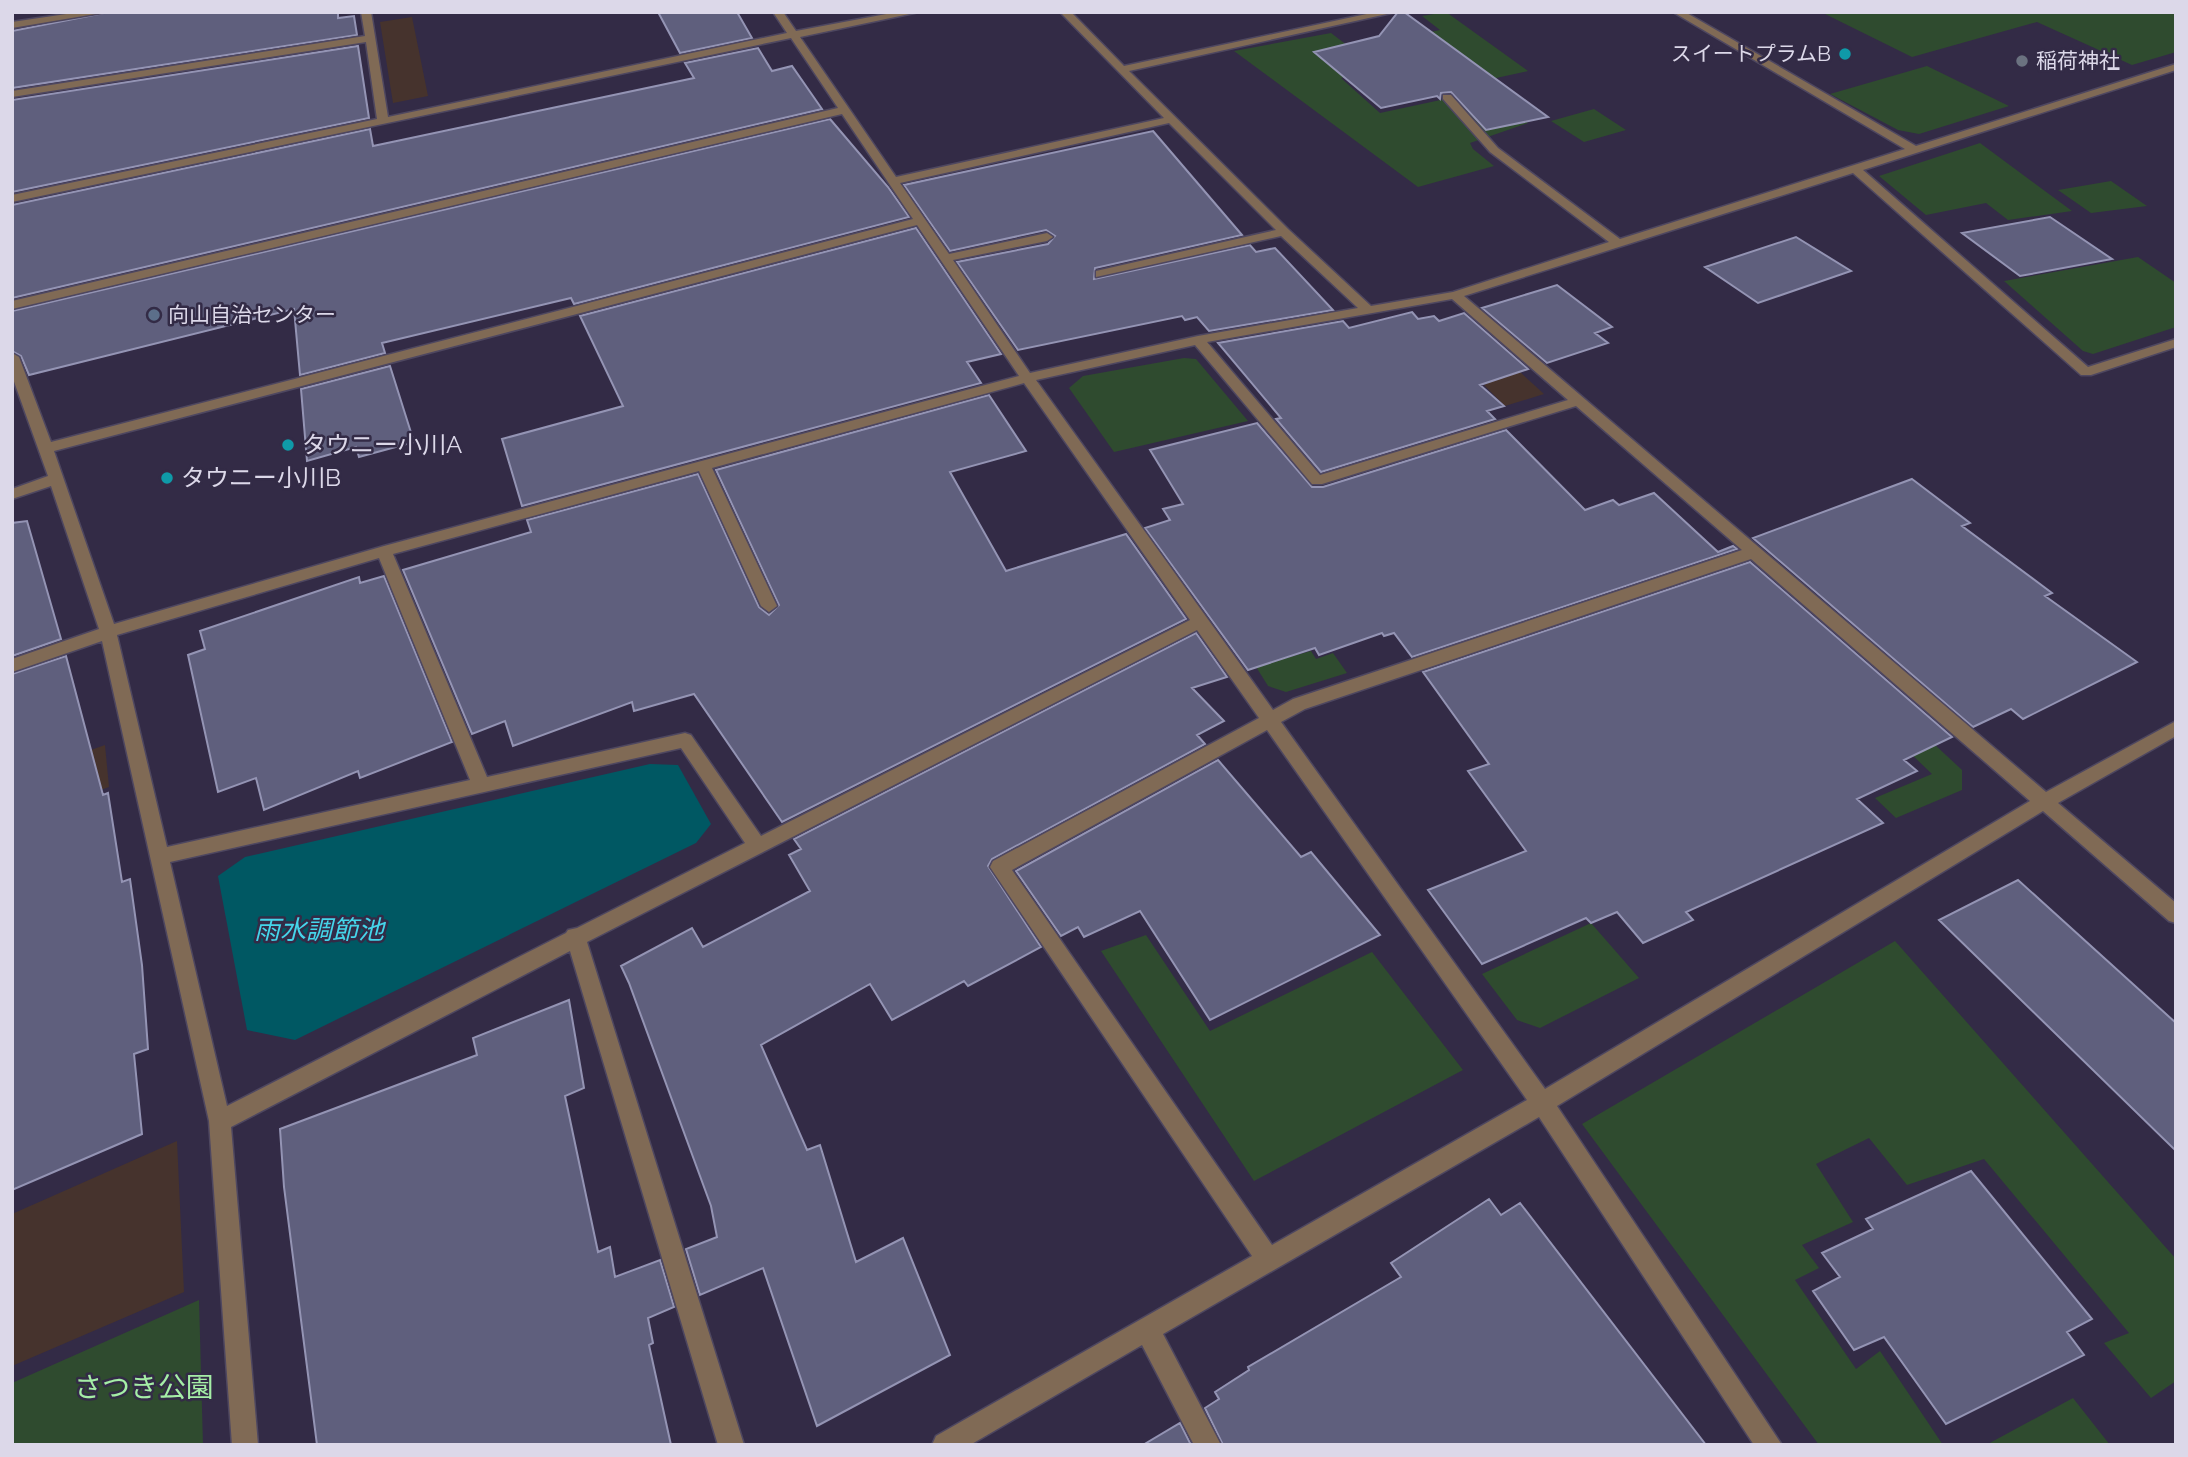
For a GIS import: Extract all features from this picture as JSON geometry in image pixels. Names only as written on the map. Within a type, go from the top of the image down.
[{"type":"street","points":[[12,25],[102,12]]},
{"type":"street","points":[[366,12],[383,122]]},
{"type":"street","points":[[778,12],[1027,378],[1542,1103],[1769,1445]]},
{"type":"street","points":[[12,199],[914,12]]},
{"type":"street","points":[[1065,12],[1284,232],[1368,310]]},
{"type":"street","points":[[1122,69],[1391,12]]},
{"type":"street","points":[[1682,13],[1915,150]]},
{"type":"street","points":[[12,94],[369,38]]},
{"type":"street","points":[[12,666],[108,632],[384,551],[1027,378],[1198,340],[1455,295],[2176,67]]},
{"type":"street","points":[[1447,97],[1494,150],[1618,243]]},
{"type":"street","points":[[12,305],[845,110]]},
{"type":"street","points":[[892,181],[1172,119]]},
{"type":"street","points":[[1854,168],[2086,372],[2176,343]]},
{"type":"street","points":[[46,448],[920,221]]},
{"type":"street","points":[[1100,274],[1284,232]]},
{"type":"street","points":[[946,258],[1047,237]]},
{"type":"street","points":[[1455,295],[2176,915]]},
{"type":"street","points":[[1198,340],[1317,481],[1578,401]]},
{"type":"street","points":[[12,357],[46,448],[108,632],[220,1121],[245,1445]]},
{"type":"street","points":[[703,465],[769,606]]},
{"type":"street","points":[[12,494],[55,480]]},
{"type":"street","points":[[384,551],[481,785]]},
{"type":"street","points":[[1268,1260],[1000,867],[1299,704],[1754,552]]},
{"type":"street","points":[[220,1121],[575,936],[758,847],[1200,622]]},
{"type":"street","points":[[945,1445],[1542,1103],[2045,802],[2176,729]]},
{"type":"street","points":[[159,857],[685,740],[758,847]]},
{"type":"street","points":[[575,936],[731,1445]]},
{"type":"street","points":[[1147,1329],[1208,1445]]},
{"type":"shaded area","points":[[412,17],[428,96],[393,103],[380,22]]},
{"type":"shaded area","points":[[1496,350],[1544,394],[1505,406],[1484,385],[1488,383],[1463,360]]},
{"type":"shaded area","points":[[105,745],[109,787],[54,806],[51,764]]},
{"type":"shaded area","points":[[177,1141],[184,1292],[12,1366],[12,1214]]},
{"type":"green space","points":[[1446,12],[1528,71],[1487,80],[1398,39],[1440,30],[1422,16]]},
{"type":"green space","points":[[1821,12],[2176,12],[2176,52],[2132,65],[2037,22],[1912,57]]},
{"type":"green space","points":[[1331,33],[1377,68],[1369,73],[1341,78],[1380,113],[1487,90],[1528,123],[1470,143],[1473,149],[1494,166],[1418,187],[1234,51]]},
{"type":"green space","points":[[1927,66],[2009,106],[1919,134],[1898,130],[1830,94]]},
{"type":"green space","points":[[1594,109],[1626,130],[1584,142],[1551,121]]},
{"type":"green space","points":[[1980,143],[2072,211],[2008,220],[1986,203],[1926,215],[1879,176]]},
{"type":"green space","points":[[2111,181],[2147,206],[2091,213],[2058,190]]},
{"type":"green space","points":[[2138,257],[2176,283],[2176,327],[2093,354],[2083,351],[2004,281]]},
{"type":"green space","points":[[1184,358],[1196,359],[1248,421],[1114,452],[1069,388],[1083,376]]},
{"type":"green space","points":[[1311,651],[1316,659],[1333,653],[1347,673],[1286,692],[1268,686],[1253,662],[1279,654],[1283,659]]},
{"type":"green space","points":[[1891,704],[1962,770],[1962,790],[1896,818],[1875,798],[1932,774],[1884,728]]},
{"type":"green space","points":[[1591,923],[1639,978],[1540,1028],[1517,1020],[1482,974]]},
{"type":"green space","points":[[1146,935],[1210,1031],[1372,952],[1463,1070],[1254,1181],[1101,951]]},
{"type":"green space","points":[[1895,941],[2176,1259],[2176,1381],[2151,1398],[2104,1343],[2129,1333],[1984,1159],[1907,1185],[1869,1138],[1816,1164],[1853,1222],[1802,1245],[1819,1268],[1795,1280],[1856,1369],[1880,1351],[1943,1445],[1819,1445],[1582,1124]]},
{"type":"green space","name":"さつき公園","points":[[199,1300],[203,1445],[12,1445],[12,1383]]},
{"type":"green space","points":[[2073,1398],[2110,1445],[1986,1445]]},
{"type":"water","name":"雨水調節池","points":[[650,764],[678,765],[711,824],[696,843],[295,1040],[247,1030],[218,876],[245,857]]},
{"type":"building","points":[[109,12],[338,12],[338,18],[354,16],[357,35],[12,88],[12,31]]},
{"type":"building","points":[[658,12],[737,12],[752,38],[680,53]]},
{"type":"building","points":[[1398,12],[1404,12],[1548,117],[1486,130],[1451,92],[1441,93],[1440,99],[1437,96],[1381,108],[1314,52],[1379,36]]},
{"type":"building","points":[[358,46],[369,118],[12,192],[12,100]]},
{"type":"building","points":[[758,48],[772,71],[792,66],[822,109],[12,298],[12,205],[370,129],[373,146],[694,78],[685,63]]},
{"type":"building","points":[[830,119],[888,187],[909,217],[574,304],[571,298],[382,343],[385,353],[300,375],[294,309],[29,375],[21,356],[12,351],[12,311]]},
{"type":"building","points":[[1153,131],[1242,235],[1095,268],[1094,279],[1250,245],[1256,252],[1275,248],[1333,310],[1209,331],[1197,317],[1185,320],[1182,316],[1018,350],[957,262],[1048,244],[1055,236],[1046,230],[950,251],[904,185]]},
{"type":"building","points":[[2050,217],[2112,259],[2020,276],[1962,233]]},
{"type":"building","points":[[916,228],[1001,354],[967,362],[981,383],[522,506],[502,439],[623,406],[580,316]]},
{"type":"building","points":[[1796,237],[1851,271],[1758,303],[1705,267]]},
{"type":"building","points":[[1557,285],[1612,327],[1595,333],[1608,343],[1547,363],[1482,308]]},
{"type":"building","points":[[1412,312],[1418,319],[1434,316],[1439,321],[1464,313],[1528,369],[1480,385],[1504,406],[1487,411],[1495,419],[1321,472],[1276,419],[1281,418],[1218,343],[1343,321],[1349,328]]},
{"type":"building","points":[[390,366],[414,442],[359,457],[356,447],[307,461],[301,389]]},
{"type":"building","points":[[989,395],[1026,451],[950,472],[1006,571],[1126,534],[1186,619],[782,822],[694,694],[634,711],[632,702],[513,746],[505,721],[472,734],[403,570],[531,532],[527,520],[698,474],[759,607],[769,615],[779,605],[716,470]]},
{"type":"building","points":[[1257,423],[1312,487],[1323,487],[1506,430],[1585,510],[1613,500],[1619,505],[1654,493],[1718,552],[1733,546],[1737,549],[1412,657],[1394,633],[1384,636],[1382,633],[1319,655],[1315,648],[1248,670],[1145,528],[1170,520],[1163,509],[1183,504],[1150,450]]},
{"type":"building","points":[[1912,479],[1970,523],[1962,526],[2052,593],[2045,596],[2137,662],[2023,719],[2011,709],[1973,727],[1753,538]]},
{"type":"building","points":[[27,521],[61,639],[12,656],[12,523]]},
{"type":"building","points":[[1750,562],[1952,737],[1904,760],[1917,771],[1857,799],[1883,823],[1686,912],[1693,920],[1643,943],[1617,912],[1591,923],[1586,918],[1482,964],[1428,890],[1526,851],[1468,771],[1489,764],[1423,672]]},
{"type":"building","points":[[384,576],[452,742],[360,778],[358,771],[264,810],[256,778],[218,792],[188,655],[205,649],[200,631],[359,577],[360,583]]},
{"type":"building","points":[[1196,633],[1227,677],[1192,688],[1224,721],[1197,735],[1205,744],[992,859],[988,866],[1041,947],[968,986],[964,981],[892,1020],[870,984],[761,1045],[807,1150],[820,1145],[856,1262],[903,1238],[950,1355],[817,1426],[763,1268],[700,1295],[686,1249],[717,1237],[711,1206],[621,966],[692,928],[703,947],[810,891],[789,855],[801,849],[794,839]]},
{"type":"building","points":[[66,656],[103,795],[108,793],[122,882],[130,879],[142,965],[148,1049],[134,1054],[142,1134],[12,1190],[12,674]]},
{"type":"building","points":[[1218,760],[1301,857],[1311,852],[1380,935],[1210,1020],[1140,911],[1084,937],[1078,927],[1061,936],[1016,871]]},
{"type":"building","points":[[2018,880],[2176,1023],[2176,1151],[1939,920]]},
{"type":"building","points":[[569,1000],[584,1088],[565,1096],[598,1252],[610,1247],[615,1277],[660,1260],[674,1307],[648,1318],[653,1343],[649,1345],[671,1445],[317,1445],[284,1187],[280,1129],[477,1055],[473,1038]]},
{"type":"building","points":[[1971,1171],[2092,1319],[2067,1332],[2084,1355],[1946,1424],[1884,1337],[1854,1350],[1813,1291],[1840,1277],[1822,1253],[1873,1229],[1866,1219]]},
{"type":"building","points":[[1489,1199],[1501,1215],[1520,1203],[1706,1445],[1223,1445],[1205,1408],[1219,1399],[1215,1392],[1249,1370],[1248,1367],[1401,1277],[1391,1263]]},
{"type":"building","points":[[1180,1423],[1191,1445],[1143,1445]]},
{"type":"place","name":"スイートプラムB","points":[[1845,54]]},
{"type":"place","name":"稲荷神社","points":[[2022,61]]},
{"type":"place","name":"向山自治センター","points":[[154,315]]},
{"type":"place","name":"タウニー小川A","points":[[288,445]]},
{"type":"place","name":"タウニー小川B","points":[[167,478]]}]
